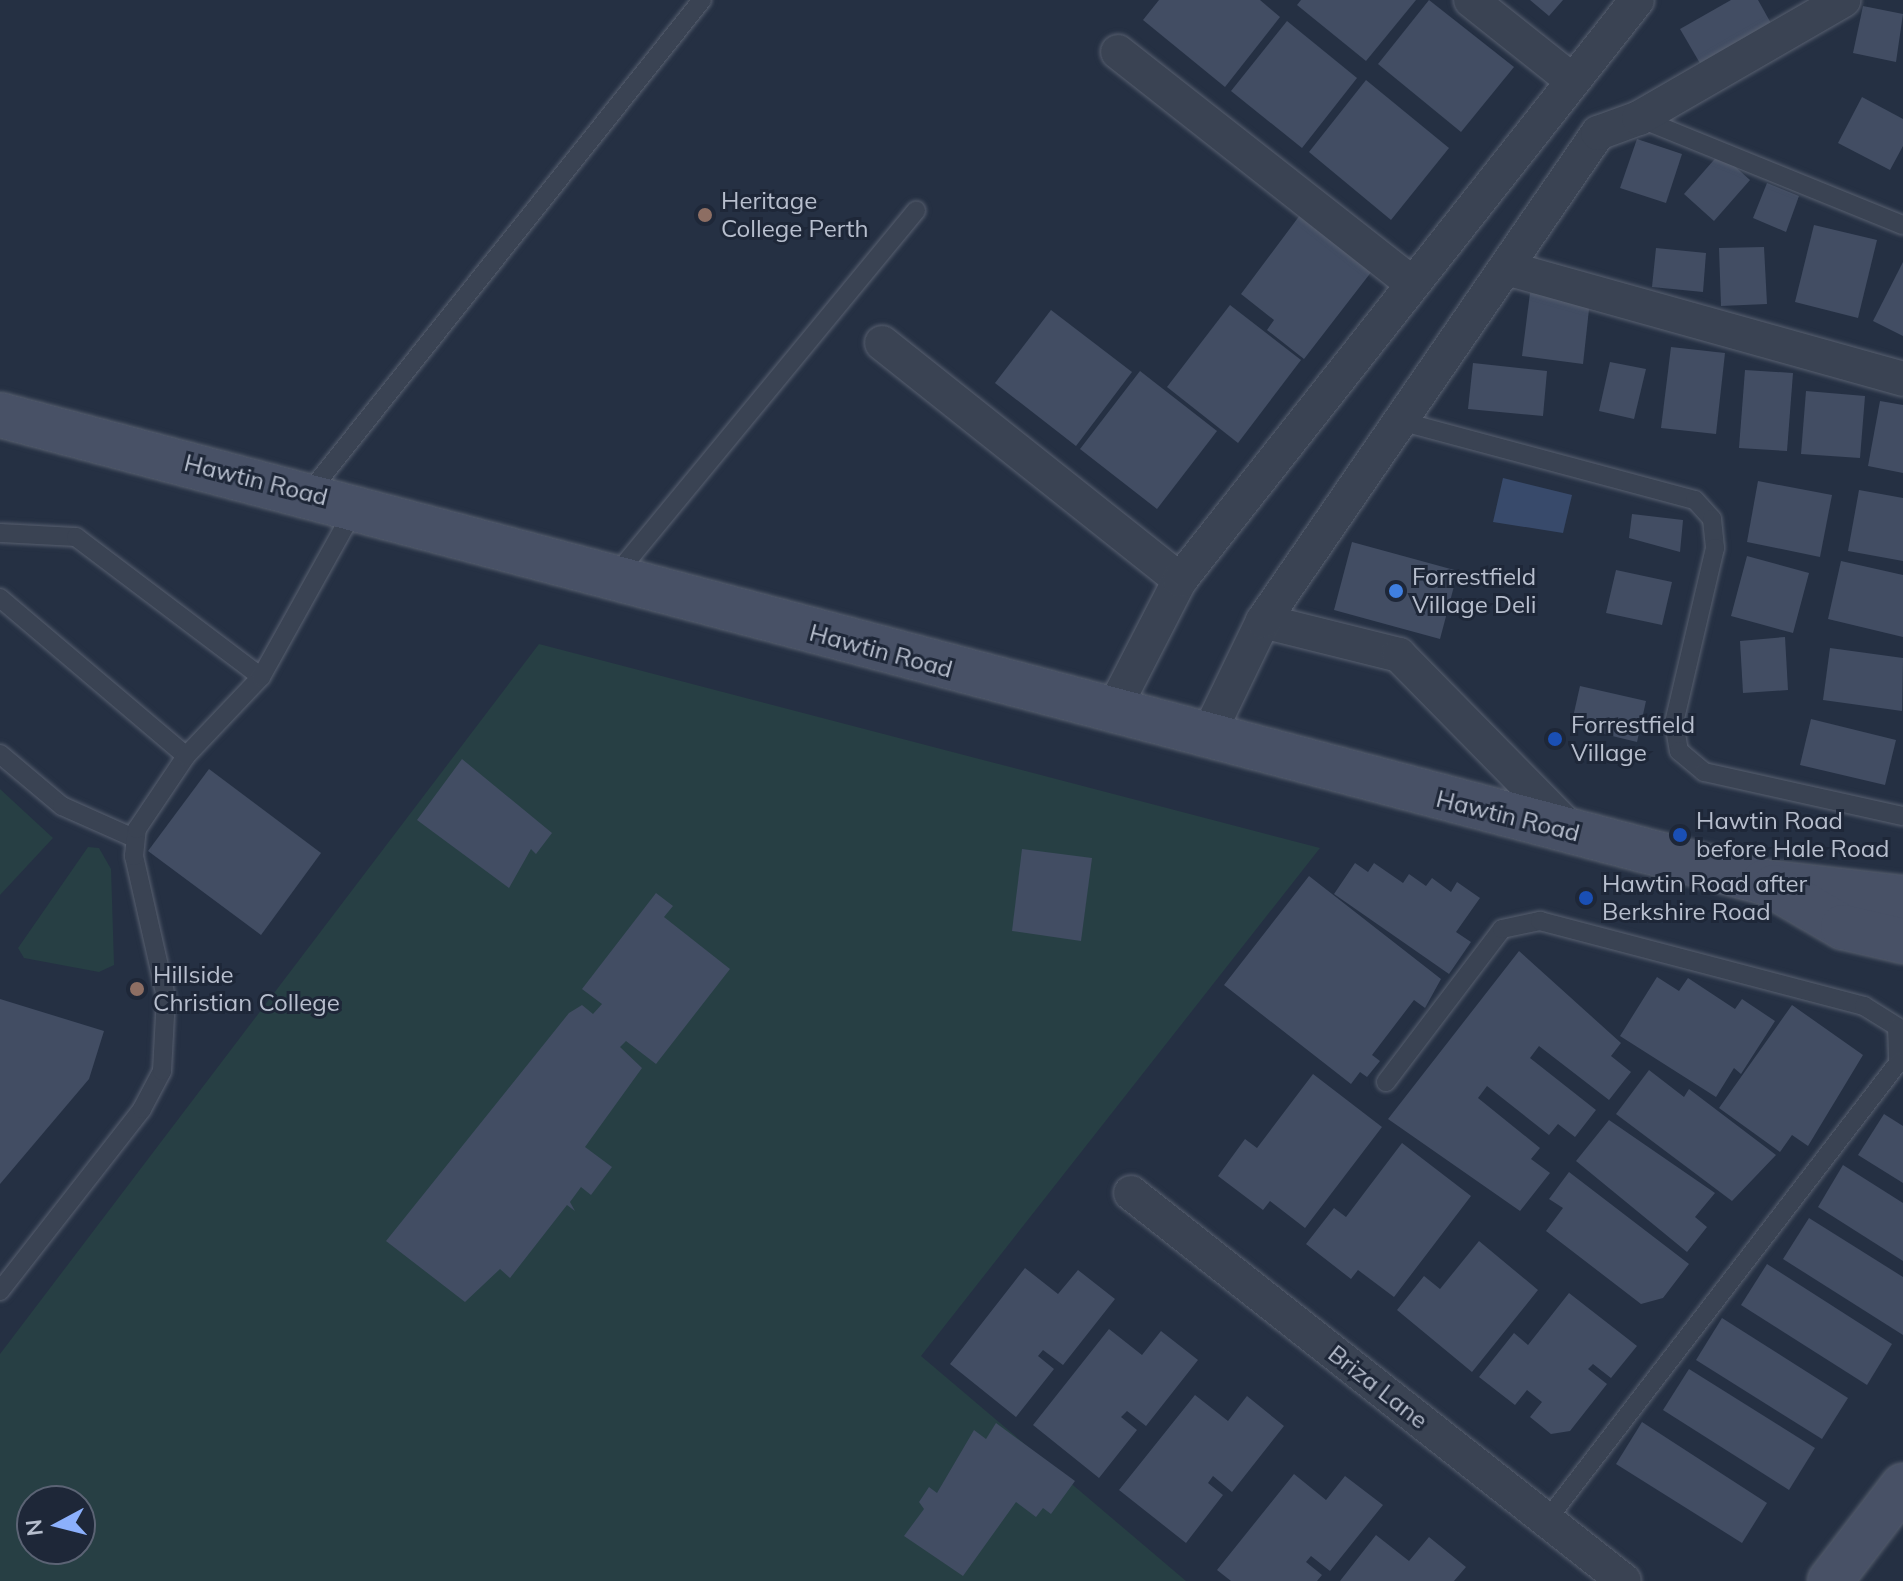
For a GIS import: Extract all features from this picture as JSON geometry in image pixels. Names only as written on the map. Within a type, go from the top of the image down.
[{"type":"main road","name":"Hawtin Road","points":[[0,415],[356,506],[1111,714],[1764,882],[1903,898]]},
{"type":"main road","name":"Hawtin Road","points":[[1764,882],[1843,927],[1903,941]]},
{"type":"main road","points":[[1830,1581],[1903,1486]]},
{"type":"street","points":[[1471,0],[1573,81]]},
{"type":"street","points":[[1111,714],[1180,580],[1637,0]]},
{"type":"street","points":[[1206,739],[1263,621],[1598,133],[1639,118],[1843,0]]},
{"type":"street","points":[[1118,52],[1413,284]]},
{"type":"street","points":[[1506,268],[1903,379]]},
{"type":"street","points":[[882,343],[1180,580]]},
{"type":"street","points":[[1263,621],[1399,655],[1536,801],[1576,833]]},
{"type":"street","name":"Briza Lane","points":[[1131,1193],[1624,1581]]},
{"type":"lane","points":[[308,494],[702,0]]},
{"type":"lane","points":[[1639,118],[1903,225]]},
{"type":"lane","points":[[614,577],[916,210]]},
{"type":"lane","points":[[1400,421],[1695,500],[1712,519],[1715,548],[1674,723],[1679,751],[1704,772],[1903,816]]},
{"type":"lane","points":[[0,1291],[142,1109],[162,1071],[166,997],[134,838],[150,807],[186,756],[261,677],[356,506]]},
{"type":"lane","points":[[0,533],[76,537],[261,677]]},
{"type":"lane","points":[[0,598],[186,756]]},
{"type":"lane","points":[[0,754],[62,806],[134,838]]},
{"type":"lane","points":[[1386,1082],[1502,929],[1540,921],[1864,1006],[1897,1027],[1898,1063],[1547,1520]]},
{"type":"green space","points":[[539,644],[1320,848],[921,1356],[1186,1581],[0,1581],[0,1354]]},
{"type":"green space","points":[[0,789],[53,838],[0,895]]},
{"type":"green space","points":[[88,847],[99,848],[111,869],[114,965],[99,972],[24,958],[18,948]]},
{"type":"water","points":[[1503,478],[1572,495],[1563,533],[1493,522]]},
{"type":"building","points":[[1159,0],[1260,0],[1280,17],[1225,87],[1143,20]]},
{"type":"building","points":[[1301,0],[1416,0],[1366,61],[1297,5]]},
{"type":"building","points":[[1429,0],[1514,67],[1461,132],[1378,64]]},
{"type":"building","points":[[1530,0],[1563,0],[1549,16]]},
{"type":"building","points":[[1731,0],[1758,0],[1772,25],[1701,65],[1680,29]]},
{"type":"building","points":[[1863,6],[1903,14],[1896,62],[1853,53]]},
{"type":"building","points":[[1287,21],[1357,78],[1302,148],[1231,91]]},
{"type":"building","points":[[1366,80],[1449,148],[1391,220],[1309,152]]},
{"type":"building","points":[[1862,97],[1903,119],[1903,146],[1890,170],[1838,143]]},
{"type":"building","points":[[1637,139],[1682,154],[1666,203],[1620,188]]},
{"type":"building","points":[[1720,153],[1750,180],[1714,221],[1684,194]]},
{"type":"building","points":[[1767,183],[1799,196],[1786,232],[1753,218]]},
{"type":"building","points":[[1300,215],[1372,271],[1304,359],[1267,330],[1274,320],[1241,294]]},
{"type":"building","points":[[1814,225],[1877,240],[1858,318],[1795,302]]},
{"type":"building","points":[[1764,247],[1767,304],[1721,306],[1719,248]]},
{"type":"building","points":[[1656,248],[1706,253],[1703,292],[1652,287]]},
{"type":"building","points":[[1903,262],[1903,336],[1873,321]]},
{"type":"building","points":[[1530,293],[1590,300],[1583,364],[1522,356]]},
{"type":"building","points":[[1230,305],[1301,360],[1238,443],[1167,387]]},
{"type":"building","points":[[1051,310],[1132,372],[1076,446],[995,383]]},
{"type":"building","points":[[1671,347],[1725,353],[1716,434],[1661,428]]},
{"type":"building","points":[[1610,362],[1646,369],[1634,419],[1599,411]]},
{"type":"building","points":[[1473,363],[1547,371],[1543,416],[1468,409]]},
{"type":"building","points":[[1745,370],[1793,373],[1787,451],[1739,448]]},
{"type":"building","points":[[1140,371],[1217,431],[1157,509],[1080,449]]},
{"type":"building","points":[[1806,391],[1865,396],[1860,458],[1801,454]]},
{"type":"building","points":[[1880,401],[1903,405],[1903,473],[1868,466]]},
{"type":"building","points":[[1758,481],[1832,495],[1820,557],[1747,542]]},
{"type":"building","points":[[1859,490],[1903,498],[1903,561],[1848,551]]},
{"type":"building","points":[[1632,514],[1683,520],[1680,552],[1629,538]]},
{"type":"building","name":"Forrestfield Village Deli","points":[[1352,542],[1458,571],[1440,639],[1334,610]]},
{"type":"building","points":[[1747,556],[1809,573],[1793,633],[1731,616]]},
{"type":"building","points":[[1841,561],[1903,575],[1903,637],[1828,619]]},
{"type":"building","points":[[1616,570],[1672,582],[1662,625],[1606,613]]},
{"type":"building","points":[[1785,637],[1788,690],[1743,693],[1740,641]]},
{"type":"building","points":[[1830,648],[1903,658],[1902,711],[1823,700]]},
{"type":"building","points":[[1580,686],[1646,701],[1637,742],[1571,726]]},
{"type":"building","points":[[1811,719],[1896,740],[1885,785],[1800,765]]},
{"type":"building","points":[[462,759],[552,833],[536,854],[531,849],[509,888],[417,820]]},
{"type":"building","points":[[209,769],[321,853],[261,935],[148,851]]},
{"type":"building","points":[[1022,849],[1092,858],[1081,941],[1012,931]]},
{"type":"building","points":[[1355,863],[1368,872],[1374,863],[1403,883],[1409,874],[1426,886],[1432,878],[1451,892],[1457,882],[1480,898],[1456,932],[1471,942],[1449,974],[1334,894]]},
{"type":"building","points":[[1309,876],[1441,979],[1425,1008],[1414,1000],[1372,1055],[1380,1061],[1367,1077],[1360,1072],[1351,1084],[1224,985]]},
{"type":"building","points":[[656,893],[673,906],[664,917],[730,969],[656,1064],[626,1041],[620,1047],[642,1068],[585,1147],[612,1167],[591,1195],[581,1187],[570,1202],[575,1211],[567,1205],[510,1278],[500,1269],[465,1302],[386,1241],[569,1013],[582,1005],[593,1014],[602,1004],[582,989]]},
{"type":"building","points":[[1519,951],[1621,1043],[1611,1056],[1631,1072],[1609,1100],[1539,1046],[1530,1058],[1596,1110],[1575,1137],[1558,1124],[1549,1135],[1487,1086],[1478,1098],[1540,1148],[1531,1159],[1550,1173],[1520,1211],[1388,1119]]},
{"type":"building","points":[[1657,977],[1679,991],[1688,978],[1735,1009],[1742,999],[1775,1021],[1741,1074],[1734,1068],[1716,1097],[1620,1036]]},
{"type":"building","points":[[0,999],[104,1031],[89,1079],[0,1184]]},
{"type":"building","points":[[1792,1005],[1863,1055],[1808,1146],[1792,1135],[1780,1152],[1719,1108]]},
{"type":"building","points":[[1649,1070],[1684,1097],[1689,1089],[1776,1155],[1732,1201],[1616,1114]]},
{"type":"building","points":[[1313,1074],[1382,1127],[1305,1228],[1270,1201],[1263,1210],[1218,1176],[1245,1139],[1257,1148]]},
{"type":"building","points":[[1884,1114],[1903,1126],[1903,1183],[1858,1155]]},
{"type":"building","points":[[1609,1120],[1715,1193],[1695,1217],[1707,1227],[1687,1252],[1576,1161]]},
{"type":"building","points":[[1402,1143],[1471,1196],[1394,1297],[1358,1270],[1351,1279],[1306,1244],[1334,1208],[1346,1217]]},
{"type":"building","points":[[1843,1165],[1903,1203],[1903,1261],[1818,1207]]},
{"type":"building","points":[[1569,1172],[1689,1264],[1663,1298],[1641,1304],[1546,1231],[1563,1208],[1549,1199]]},
{"type":"building","points":[[1809,1218],[1903,1277],[1903,1335],[1783,1259]]},
{"type":"building","points":[[1479,1241],[1538,1290],[1472,1372],[1397,1310],[1424,1276],[1440,1289]]},
{"type":"building","points":[[1767,1264],[1892,1344],[1867,1385],[1741,1305]]},
{"type":"building","points":[[1025,1268],[1058,1294],[1078,1270],[1115,1299],[1063,1365],[1043,1350],[1038,1356],[1054,1369],[1016,1417],[950,1364]]},
{"type":"building","points":[[1569,1293],[1637,1346],[1611,1378],[1593,1364],[1588,1369],[1607,1384],[1570,1431],[1551,1434],[1530,1417],[1542,1402],[1527,1390],[1515,1405],[1479,1377],[1514,1333],[1528,1345]]},
{"type":"building","points":[[1722,1318],[1848,1398],[1822,1439],[1696,1360]]},
{"type":"building","points":[[1109,1329],[1142,1355],[1161,1331],[1198,1360],[1146,1426],[1127,1411],[1121,1417],[1137,1430],[1099,1478],[1033,1425]]},
{"type":"building","points":[[1689,1369],[1815,1448],[1789,1490],[1663,1410]]},
{"type":"building","points":[[1195,1395],[1228,1421],[1247,1396],[1284,1426],[1232,1492],[1213,1476],[1208,1483],[1223,1495],[1186,1543],[1119,1490]]},
{"type":"building","points":[[1642,1422],[1767,1503],[1742,1543],[1616,1464]]},
{"type":"building","points":[[996,1423],[1075,1481],[1051,1514],[1043,1508],[1036,1517],[1016,1502],[963,1576],[904,1536],[924,1509],[919,1502],[929,1487],[937,1493],[974,1430],[986,1439]]},
{"type":"building","points":[[1294,1474],[1326,1500],[1345,1476],[1383,1505],[1330,1571],[1311,1556],[1306,1562],[1322,1575],[1317,1581],[1231,1581],[1217,1570]]},
{"type":"building","points":[[1376,1535],[1409,1561],[1429,1537],[1466,1567],[1454,1581],[1340,1581]]},
{"type":"place","name":"Heritage College Perth","points":[[705,215]]},
{"type":"place","name":"Forrestfield Village Deli","points":[[1396,591]]},
{"type":"place","name":"Forrestfield Village","points":[[1555,739]]},
{"type":"place","name":"Hawtin Road before Hale Road","points":[[1680,835]]},
{"type":"place","name":"Hawtin Road after Berkshire Road","points":[[1586,898]]},
{"type":"place","name":"Hillside Christian College","points":[[137,989]]}]
